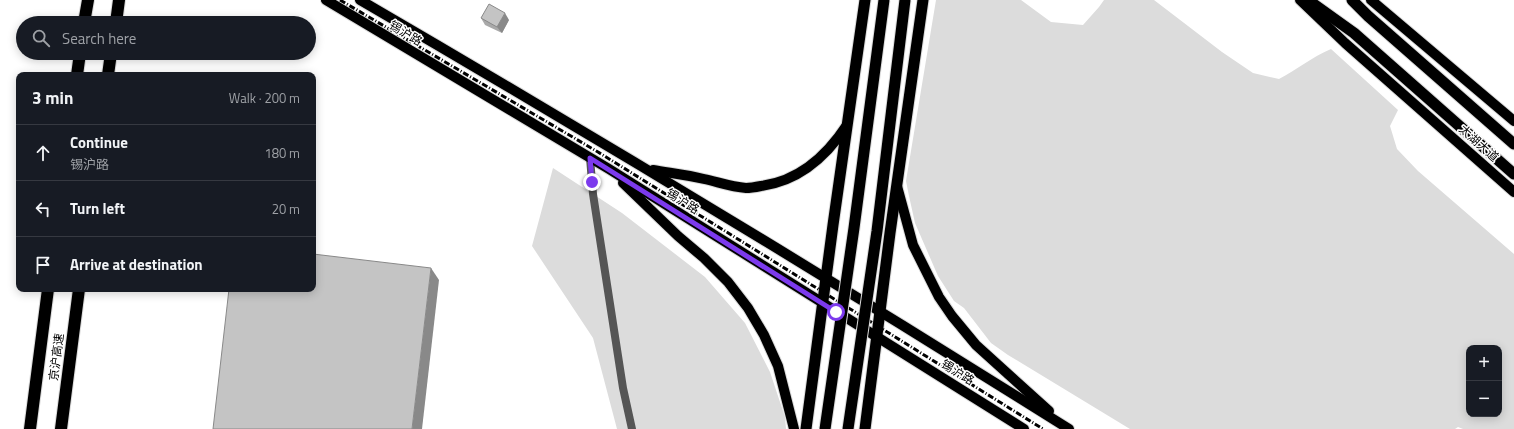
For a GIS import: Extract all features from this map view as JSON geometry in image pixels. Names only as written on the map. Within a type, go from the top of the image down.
[{"type":"highway","points":[[85,16],[88,0]]},
{"type":"highway","points":[[117,16],[119,0]]},
{"type":"highway","points":[[806,429],[865,0]]},
{"type":"highway","points":[[825,429],[854,228],[884,0]]},
{"type":"highway","points":[[848,429],[877,231],[906,0]]},
{"type":"highway","points":[[865,429],[923,0]]},
{"type":"highway","points":[[1308,0],[1354,33],[1514,174]]},
{"type":"highway","points":[[1352,0],[1368,16],[1514,144]]},
{"type":"highway","points":[[77,72],[79,60]]},
{"type":"highway","points":[[108,72],[110,60]]},
{"type":"highway","name":"京沪高速","points":[[30,429],[48,292]]},
{"type":"highway","name":"京沪高速","points":[[61,429],[79,292]]},
{"type":"main road","name":"锡沪路","points":[[326,0],[609,169],[1024,429]]},
{"type":"main road","name":"锡沪路","points":[[360,0],[647,168],[1068,428]]},
{"type":"main road","name":"太湖大道","points":[[1300,0],[1345,43],[1514,192]]},
{"type":"main road","points":[[1372,0],[1514,121]]},
{"type":"main road","points":[[647,168],[747,188],[770,185],[792,178],[809,168],[824,155],[837,140],[848,123]]},
{"type":"main road","points":[[609,169],[678,236],[704,258],[728,282],[748,308],[764,335],[778,366],[794,429]]},
{"type":"main road","points":[[897,185],[913,245],[936,291],[952,316],[976,345],[1068,428]]},
{"type":"street","points":[[590,158],[593,194],[622,381],[632,429]]},
{"type":"shaded area","points":[[936,0],[1021,0],[1051,22],[1083,25],[1104,0],[1154,0],[1222,52],[1253,73],[1279,79],[1331,49],[1398,110],[1390,126],[1397,149],[1418,171],[1514,254],[1514,429],[1463,429],[1458,427],[1455,429],[1130,429],[1008,355],[991,343],[964,308],[954,301],[938,276],[915,223],[906,181]]},
{"type":"shaded area","points":[[553,168],[622,213],[705,277],[745,323],[770,372],[785,417],[786,429],[617,429],[593,338],[532,246]]},
{"type":"building","points":[[489,4],[505,13],[497,27],[481,18]]},
{"type":"building","points":[[316,254],[431,268],[412,429],[213,429],[229,292],[316,292]]},
{"type":"railway","points":[[322,0],[593,160],[1025,429]]},
{"type":"railway","points":[[340,0],[598,152],[1043,429]]},
{"type":"route","points":[[592,182],[590,158],[836,312]]}]
